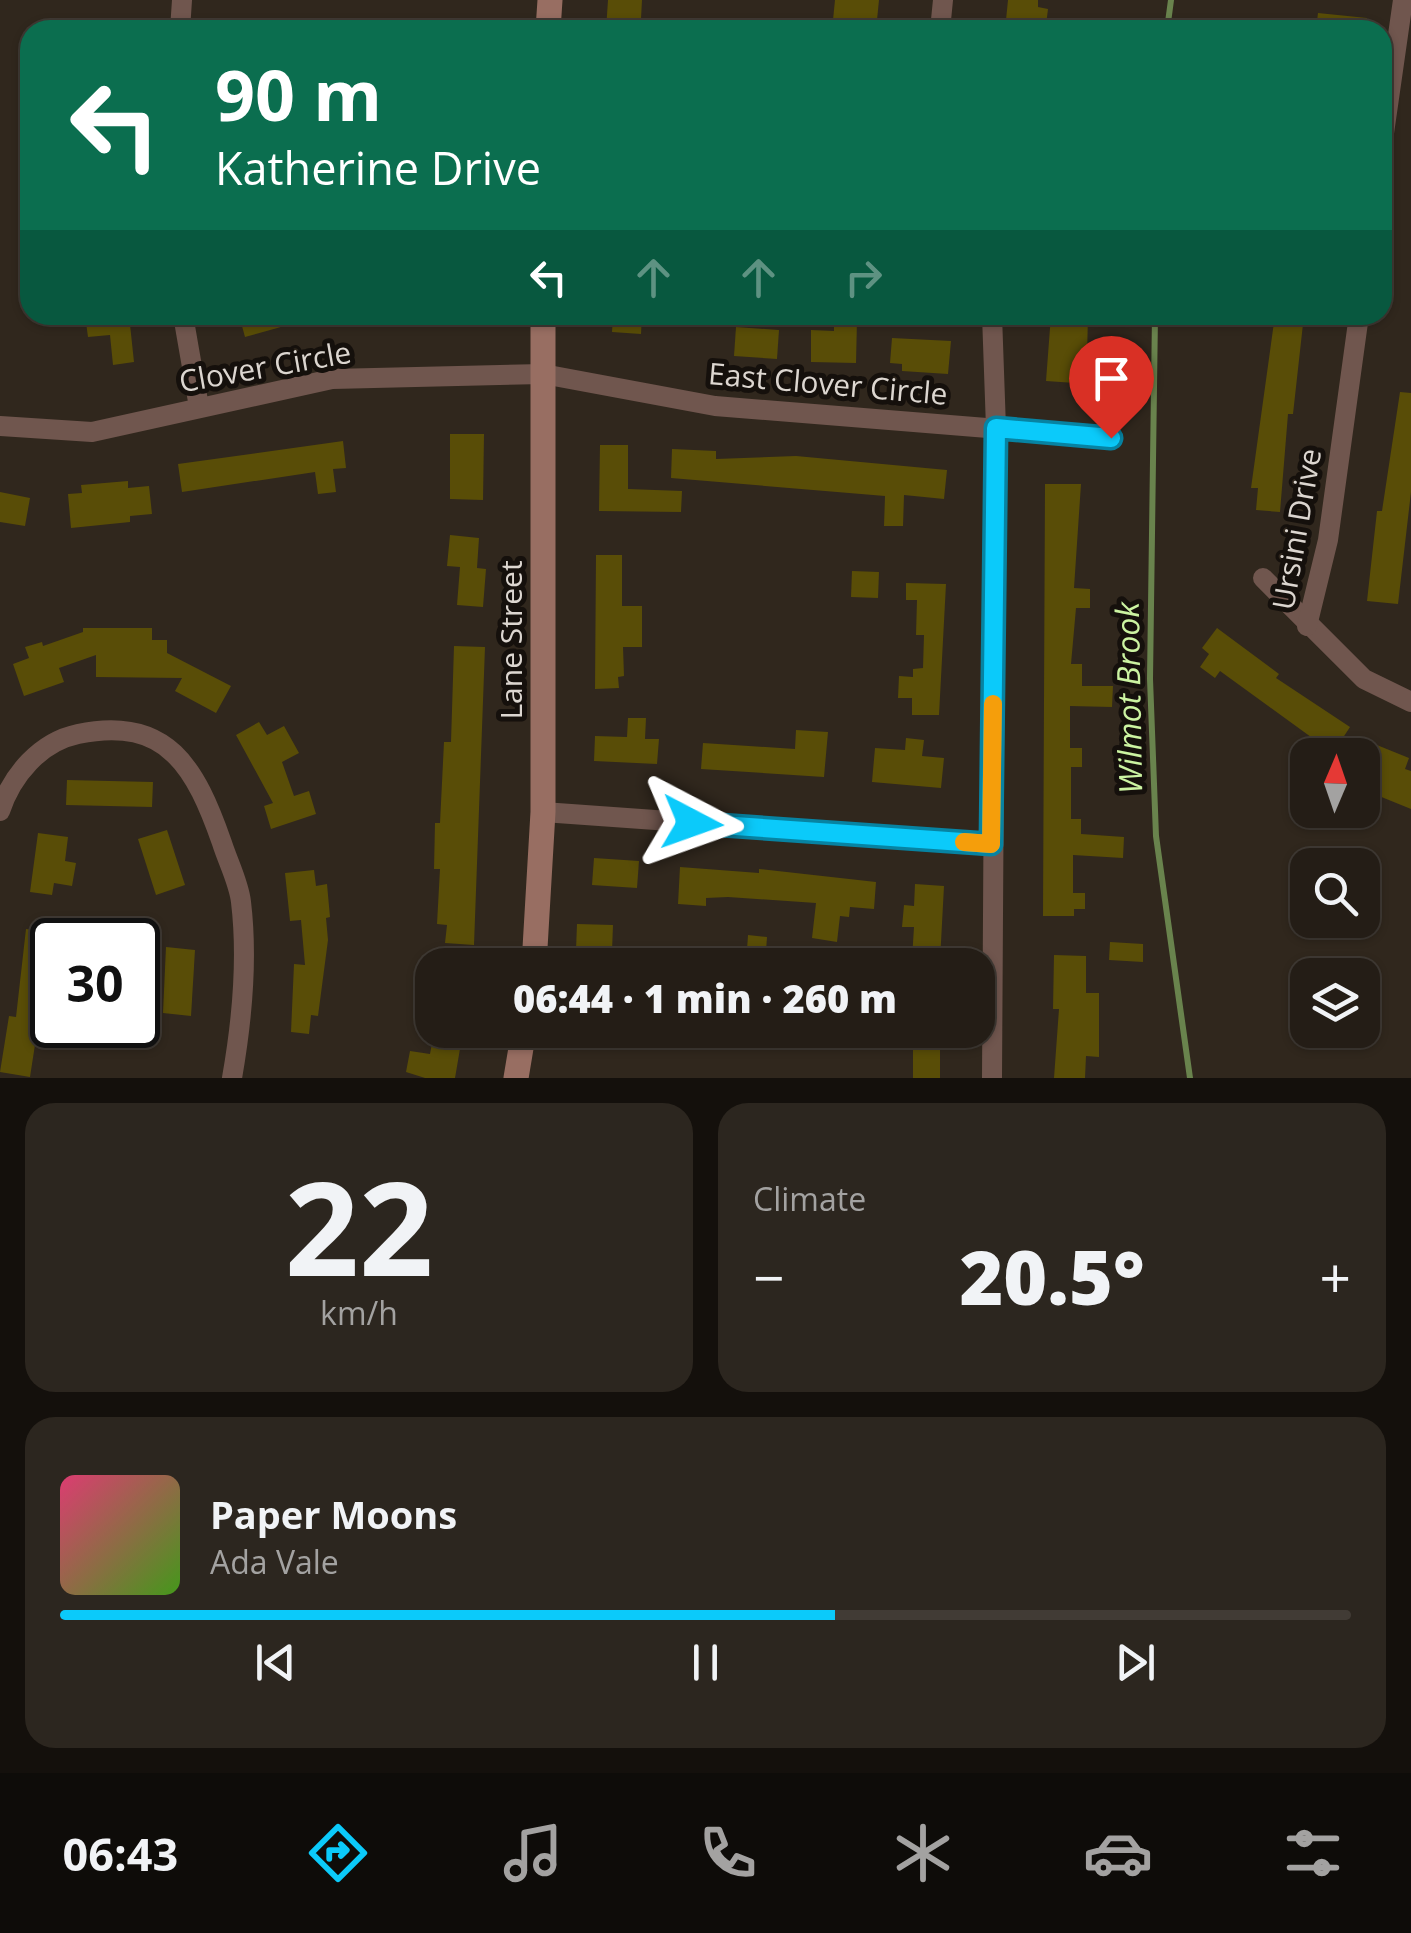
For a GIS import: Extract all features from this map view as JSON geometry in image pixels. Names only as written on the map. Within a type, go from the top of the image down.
[{"type":"street","points":[[1392,76],[1403,0]]},
{"type":"street","points":[[185,325],[199,407]]},
{"type":"street","name":"Lane Street","points":[[535,948],[543,812],[543,325]]},
{"type":"street","points":[[992,325],[996,428],[992,1078]]},
{"type":"street","name":"Ursini Drive","points":[[1358,325],[1328,540],[1307,626],[1364,678],[1411,702]]},
{"type":"street","name":"Clover Circle","points":[[0,426],[92,432],[332,380],[543,374]]},
{"type":"street","name":"East Clover Circle","points":[[543,374],[715,406],[1111,438]]},
{"type":"street","points":[[1263,578],[1307,626]]},
{"type":"street","points":[[0,810],[9,782],[57,739],[113,726],[167,745],[202,786],[242,899],[242,1018],[232,1078]]},
{"type":"street","points":[[543,812],[991,844]]},
{"type":"street","points":[[516,1078],[521,1048]]},
{"type":"building","points":[[608,0],[642,0],[641,19],[607,20]]},
{"type":"building","points":[[835,0],[879,0],[877,20],[833,20]]},
{"type":"building","points":[[1008,0],[1038,0],[1038,7],[1048,9],[1047,20],[1006,20]]},
{"type":"building","points":[[1318,13],[1367,18],[1367,20],[1317,20]]},
{"type":"building","points":[[86,325],[130,325],[134,362],[113,365],[110,335],[88,337]]},
{"type":"building","points":[[242,325],[288,325],[245,337]]},
{"type":"building","points":[[612,325],[641,325],[641,334],[612,332]]},
{"type":"building","points":[[834,325],[857,325],[856,363],[811,362],[811,330],[834,331]]},
{"type":"building","points":[[1050,325],[1088,325],[1087,357],[1106,359],[1104,385],[1046,381]]},
{"type":"building","points":[[1274,325],[1303,325],[1293,414],[1288,414],[1280,512],[1256,510],[1258,488],[1251,488]]},
{"type":"building","points":[[736,327],[779,330],[777,359],[734,356]]},
{"type":"building","points":[[892,338],[951,341],[948,374],[902,371],[902,364],[890,363]]},
{"type":"building","points":[[1400,392],[1411,393],[1411,492],[1398,604],[1367,601],[1377,511],[1382,511]]},
{"type":"building","points":[[450,434],[484,434],[483,500],[450,499]]},
{"type":"building","points":[[343,441],[346,468],[333,469],[336,492],[318,494],[315,472],[182,492],[178,464]]},
{"type":"building","points":[[600,445],[628,445],[628,489],[682,491],[681,512],[599,511]]},
{"type":"building","points":[[672,449],[716,451],[716,459],[796,456],[947,470],[944,499],[904,495],[903,526],[884,526],[885,496],[671,478]]},
{"type":"building","points":[[128,481],[128,488],[149,486],[152,514],[130,516],[130,522],[71,528],[68,494],[82,493],[81,485]]},
{"type":"building","points":[[1045,484],[1081,484],[1074,588],[1090,589],[1090,608],[1076,608],[1071,664],[1082,664],[1082,686],[1113,686],[1112,707],[1070,706],[1070,748],[1082,748],[1082,767],[1071,767],[1071,819],[1081,819],[1081,834],[1124,837],[1123,858],[1073,855],[1073,893],[1085,893],[1085,909],[1074,909],[1074,916],[1043,916]]},
{"type":"building","points":[[0,492],[30,498],[25,526],[0,522]]},
{"type":"building","points":[[450,535],[479,538],[477,568],[486,569],[483,607],[457,605],[460,567],[447,566]]},
{"type":"building","points":[[596,555],[622,555],[622,606],[642,606],[642,647],[623,647],[624,676],[618,677],[619,688],[595,689]]},
{"type":"building","points":[[852,571],[879,572],[878,598],[851,597]]},
{"type":"building","points":[[906,583],[946,584],[939,715],[912,715],[912,698],[898,698],[899,676],[913,677],[913,669],[923,668],[924,635],[916,635],[917,600],[906,600]]},
{"type":"building","points":[[83,628],[152,628],[152,640],[167,640],[167,653],[231,686],[216,713],[175,691],[182,678],[96,677],[96,655],[59,668],[64,682],[24,696],[13,664],[29,658],[25,647],[42,642],[43,646],[83,632]]},
{"type":"building","points":[[1217,628],[1279,674],[1276,678],[1350,727],[1343,738],[1312,738],[1220,671],[1215,678],[1200,667],[1209,654],[1202,648]]},
{"type":"building","points":[[454,646],[485,647],[474,945],[445,943],[447,925],[437,924],[440,869],[434,869],[435,823],[440,823],[444,742],[451,742]]},
{"type":"building","points":[[628,718],[646,718],[645,739],[659,739],[657,764],[594,761],[595,736],[627,737]]},
{"type":"building","points":[[259,722],[267,735],[284,726],[299,753],[282,762],[294,796],[309,791],[316,814],[271,829],[264,806],[273,803],[236,735]]},
{"type":"building","points":[[796,730],[828,732],[824,777],[701,769],[703,743],[795,749]]},
{"type":"building","points":[[906,738],[924,740],[922,756],[944,758],[941,788],[872,782],[875,748],[905,750]]},
{"type":"building","points":[[1380,746],[1409,758],[1405,769],[1411,771],[1411,809],[1380,796]]},
{"type":"building","points":[[67,780],[153,782],[152,807],[66,805]]},
{"type":"building","points":[[167,830],[185,885],[156,895],[138,839]]},
{"type":"building","points":[[38,833],[68,837],[65,861],[76,863],[72,886],[54,883],[52,895],[30,892]]},
{"type":"building","points":[[594,858],[639,861],[637,888],[592,885]]},
{"type":"building","points":[[680,867],[759,873],[759,869],[876,882],[874,909],[850,907],[849,917],[840,916],[837,942],[812,938],[816,903],[728,897],[706,898],[706,906],[678,904]]},
{"type":"building","points":[[314,870],[316,886],[327,884],[330,917],[326,918],[328,940],[318,1016],[311,1015],[309,1034],[291,1032],[294,964],[305,965],[301,920],[290,921],[285,873]]},
{"type":"building","points":[[915,884],[944,886],[941,948],[913,948],[914,927],[902,927],[904,905],[914,906]]},
{"type":"building","points":[[577,924],[613,925],[612,948],[576,948]]},
{"type":"building","points":[[26,929],[30,930],[30,1048],[34,1048],[30,1077],[0,1072],[9,1016],[16,1017]]},
{"type":"building","points":[[748,935],[767,937],[766,948],[747,948]]},
{"type":"building","points":[[1110,942],[1143,944],[1143,962],[1109,960]]},
{"type":"building","points":[[166,947],[195,950],[191,1016],[163,1013]]},
{"type":"building","points":[[1054,955],[1086,956],[1086,993],[1099,993],[1099,1057],[1086,1056],[1085,1078],[1054,1078],[1059,1009],[1053,1009]]},
{"type":"building","points":[[431,1048],[460,1048],[455,1078],[425,1078],[406,1072],[410,1051],[430,1054]]},
{"type":"building","points":[[913,1048],[940,1048],[940,1078],[913,1078]]},
{"type":"waterway","name":"Wilmot Brook","points":[[1168,20],[1171,0]]},
{"type":"waterway","name":"Wilmot Brook","points":[[1155,325],[1150,679],[1156,836],[1190,1078]]},
{"type":"slow traffic","points":[[964,842],[991,844],[993,704]]},
{"type":"route","points":[[692,823],[991,844],[996,428],[1111,438]]}]
